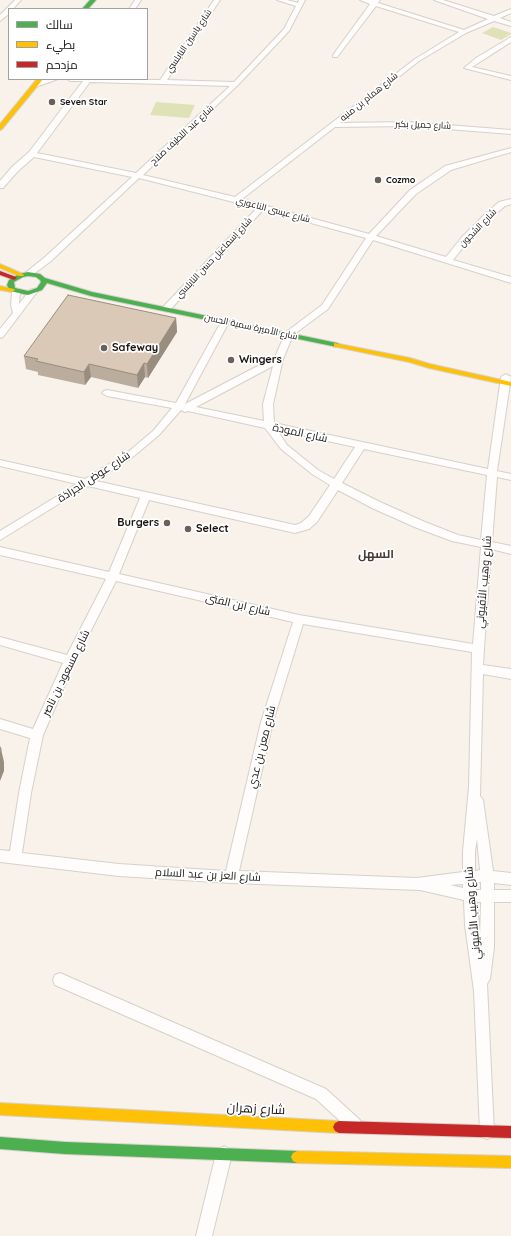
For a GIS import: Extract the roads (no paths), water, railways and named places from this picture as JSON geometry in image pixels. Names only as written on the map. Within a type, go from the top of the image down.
[{"type":"main road","points":[[87,8],[97,4]]},
{"type":"main road","points":[[0,128],[38,82]]},
{"type":"main road","points":[[0,266],[17,282]]},
{"type":"main road","points":[[0,273],[17,282]]},
{"type":"main road","points":[[34,292],[43,286],[40,277]]},
{"type":"main road","name":"شارع الأميرة سمية الحسن","points":[[17,282],[40,277],[91,294],[410,360],[429,361],[508,380]]},
{"type":"main road","points":[[0,282],[17,282]]},
{"type":"main road","points":[[0,288],[17,282]]},
{"type":"main road","name":"شارع الأميرة سمية الحسن","points":[[17,282],[34,292],[91,294]]},
{"type":"main road","name":"شارع زهران","points":[[0,1109],[358,1128],[511,1132]]},
{"type":"main road","points":[[0,1143],[65,1148],[224,1154],[511,1162]]},
{"type":"street","points":[[10,8],[18,0]]},
{"type":"street","name":"شارع ياسين النابلسي","points":[[162,82],[217,0]]},
{"type":"street","points":[[280,0],[301,3]]},
{"type":"street","points":[[363,0],[375,2],[464,32]]},
{"type":"street","points":[[437,0],[511,24]]},
{"type":"street","points":[[335,56],[375,2]]},
{"type":"street","name":"شارع عبد اللطيف صلاح","points":[[17,282],[48,259],[236,84],[287,30],[301,3]]},
{"type":"street","points":[[0,19],[8,10]]},
{"type":"street","name":"شارع همام بن منبه","points":[[236,200],[413,62],[464,32],[511,11]]},
{"type":"street","points":[[511,39],[478,58],[467,68],[511,78]]},
{"type":"street","points":[[0,186],[18,166],[32,154],[87,80],[236,84]]},
{"type":"street","name":"شارع جميل بكير","points":[[334,125],[409,124],[511,132]]},
{"type":"street","points":[[511,150],[466,162],[443,171],[414,192],[371,237],[325,307],[289,334],[279,358],[268,404],[269,426],[284,448],[315,472],[376,505],[421,525],[456,538],[487,546],[511,550]]},
{"type":"street","name":"شارع عيسى الناعوري","points":[[32,154],[138,176],[236,200],[371,237],[511,280]]},
{"type":"street","points":[[496,155],[511,160]]},
{"type":"street","name":"شارع الشجون","points":[[448,260],[465,239],[488,216],[502,204],[511,200]]},
{"type":"street","name":"شارع إسماعيل حسن النابلسي","points":[[166,309],[262,207]]},
{"type":"street","name":"شارع عبد اللطيف صلاح","points":[[40,277],[48,259]]},
{"type":"street","points":[[17,282],[15,305],[17,313]]},
{"type":"street","points":[[0,335],[34,292]]},
{"type":"street","name":"شارع عوض الجراذة","points":[[0,536],[132,454],[156,433],[183,407],[225,322]]},
{"type":"street","points":[[183,407],[279,358]]},
{"type":"street","name":"شارع وهيب الأفيوني","points":[[488,1132],[481,991],[475,950],[469,877],[469,851],[475,787],[478,649],[492,473],[508,380]]},
{"type":"street","name":"شارع المودة","points":[[107,393],[183,407],[511,477]]},
{"type":"street","points":[[0,463],[295,529],[305,526],[313,519],[361,446]]},
{"type":"street","name":"شارع مسعود بن ناصر","points":[[15,858],[25,793],[37,735],[70,660],[113,576],[146,496]]},
{"type":"street","name":"شارع ابن الفتى","points":[[0,551],[299,619],[478,649]]},
{"type":"street","name":"شارع معن بن عدي","points":[[231,877],[267,722],[299,619]]},
{"type":"street","points":[[0,641],[70,660]]},
{"type":"street","points":[[477,669],[511,674]]},
{"type":"street","points":[[0,724],[37,735]]},
{"type":"street","name":"شارع وهيب الأفيوني","points":[[475,787],[483,833],[488,896],[487,947],[481,991]]},
{"type":"street","name":"شارع العز بن عبد السلام","points":[[0,856],[119,870],[231,877],[417,884],[469,877],[486,876],[511,878]]},
{"type":"street","name":"شارع العز بن عبد السلام","points":[[417,884],[471,896],[511,896]]},
{"type":"street","points":[[60,980],[321,1094],[358,1128]]},
{"type":"street","points":[[204,1236],[224,1154]]},
{"type":"place","name":"Seven Star","points":[[52,102]]},
{"type":"place","name":"Cozmo","points":[[378,180]]},
{"type":"place","name":"Safeway","points":[[104,348]]},
{"type":"place","name":"Wingers","points":[[231,360]]},
{"type":"place","name":"Burgers","points":[[167,523]]},
{"type":"place","name":"Select","points":[[188,529]]},
{"type":"district","name":"السهل","points":[[376,554]]}]
